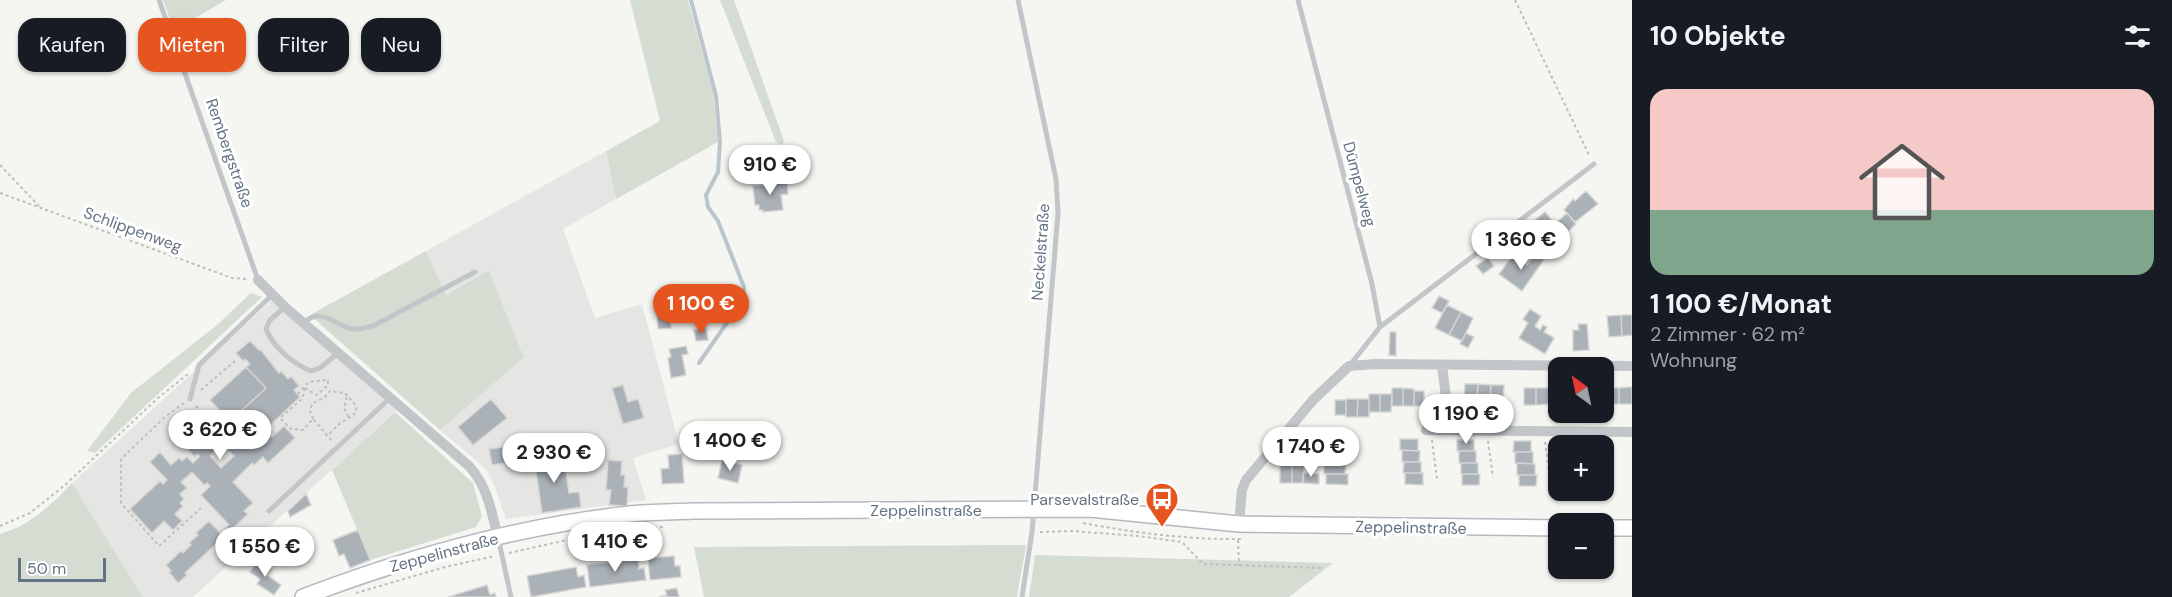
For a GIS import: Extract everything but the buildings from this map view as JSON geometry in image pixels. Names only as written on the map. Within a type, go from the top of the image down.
[{"type":"main road","name":"Zeppelinstraße","points":[[303,597],[417,558],[498,537],[630,514],[693,511],[1090,509],[1239,532],[1548,528]]},
{"type":"main road","points":[[1614,528],[1632,528]]},
{"type":"street","name":"Rembergstraße","points":[[258,280],[304,324],[469,466],[479,477],[488,495],[498,537]]},
{"type":"street","points":[[1239,532],[1242,490],[1246,480],[1313,400],[1349,366],[1376,364],[1632,366]]},
{"type":"street","points":[[1442,365],[1450,430]]},
{"type":"street","points":[[1428,430],[1632,432]]},
{"type":"lane","name":"Rembergstraße","points":[[159,0],[258,280]]},
{"type":"lane","name":"Neckelstraße","points":[[1018,0],[1056,179],[1058,213],[1032,532],[1022,597]]},
{"type":"lane","name":"Dümpelweg","points":[[1298,0],[1372,284],[1380,327]]},
{"type":"lane","points":[[1349,366],[1380,327],[1593,164]]},
{"type":"lane","points":[[304,324],[313,316],[320,315],[350,329],[357,330],[373,326],[475,272]]},
{"type":"lane","points":[[190,399],[199,364],[273,294]]},
{"type":"lane","points":[[285,307],[270,320],[266,328],[271,341],[302,368],[311,371],[320,368],[338,353]]},
{"type":"lane","points":[[269,511],[390,399]]},
{"type":"lane","points":[[1278,441],[1299,454],[1311,455],[1311,470]]},
{"type":"lane","points":[[498,537],[511,597]]},
{"type":"path","points":[[1515,0],[1593,164]]},
{"type":"path","points":[[0,165],[41,208]]},
{"type":"path","name":"Schlippenweg","points":[[0,193],[232,278],[258,280]]},
{"type":"path","points":[[201,508],[159,546],[121,503],[121,459],[166,416],[235,361]]},
{"type":"path","points":[[0,526],[30,513],[57,492],[158,398],[199,364]]},
{"type":"path","points":[[298,394],[308,382],[328,380],[328,386],[317,395],[304,388]]},
{"type":"path","points":[[304,388],[302,399],[280,418],[291,429],[303,430],[312,419]]},
{"type":"path","points":[[328,436],[332,430],[356,413],[357,409],[340,391],[330,391],[325,397],[312,404],[310,411],[312,419],[331,441],[327,447],[332,453]]},
{"type":"path","points":[[348,397],[344,408],[349,418]]},
{"type":"path","points":[[190,399],[212,424]]},
{"type":"path","points":[[1428,430],[1437,479]]},
{"type":"path","points":[[1487,431],[1493,477]]},
{"type":"path","points":[[1544,431],[1548,462]]},
{"type":"path","points":[[1075,522],[1142,533],[1212,539],[1239,532],[1250,538]]},
{"type":"path","points":[[352,594],[445,567],[606,531],[672,526]]},
{"type":"path","points":[[1032,532],[1072,531],[1182,542],[1203,564],[1321,568]]},
{"type":"path","points":[[1239,532],[1239,566]]},
{"type":"shaded area","points":[[163,0],[226,0],[195,18],[170,18]]},
{"type":"shaded area","points":[[630,0],[688,0],[713,92],[718,142],[616,199],[606,151],[660,121]]},
{"type":"shaded area","points":[[720,0],[734,0],[784,141],[782,145],[776,142]]},
{"type":"shaded area","points":[[606,151],[616,199],[563,229],[595,318],[642,304],[679,444],[633,458],[646,500],[506,519],[486,469],[440,430],[524,356],[489,270],[446,295],[426,251]]},
{"type":"shaded area","points":[[426,251],[446,295],[489,270],[524,357],[440,430],[310,315]]},
{"type":"shaded area","points":[[251,293],[262,297],[95,453],[87,451],[131,393],[217,325]]},
{"type":"shaded area","points":[[272,300],[397,410],[193,597],[143,597],[72,483]]},
{"type":"shaded area","points":[[395,412],[473,483],[482,516],[476,527],[370,560],[332,470]]},
{"type":"shaded area","points":[[72,483],[143,597],[0,597],[0,534],[31,520]]},
{"type":"shaded area","points":[[1026,545],[1017,597],[704,597],[694,547]]},
{"type":"shaded area","points":[[1035,555],[1333,563],[1289,597],[1029,597]]},
{"type":"waterway","points":[[691,0],[716,96],[720,142],[718,172],[706,195],[708,207],[718,221],[744,287],[744,298],[699,363]]},
{"type":"place","name":"Parsevalstraße","points":[[1162,528]]}]
